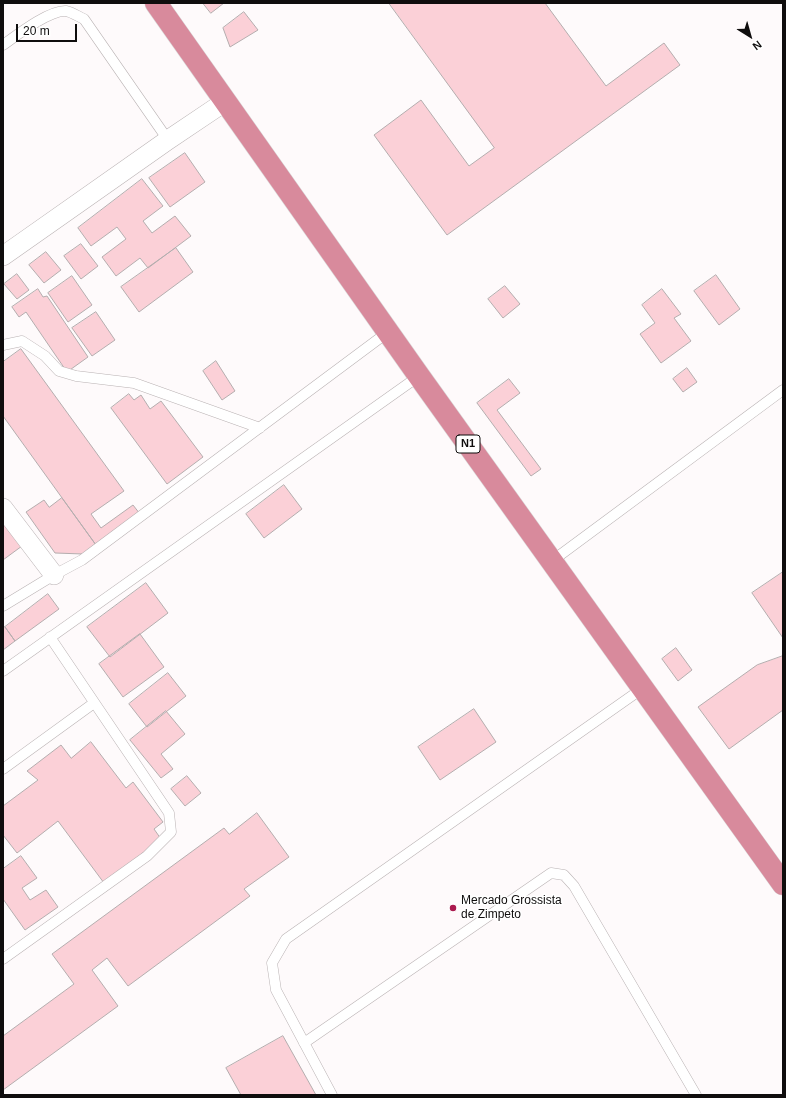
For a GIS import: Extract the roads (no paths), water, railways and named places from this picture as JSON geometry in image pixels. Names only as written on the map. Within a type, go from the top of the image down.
[{"type":"highway","name":"N1","points":[[156,3],[419,376],[783,884]]},
{"type":"street","points":[[3,256],[226,101]]},
{"type":"street","points":[[3,508],[54,575]]},
{"type":"lane","points":[[3,45],[33,24],[50,15],[67,11],[84,19],[168,140]]},
{"type":"lane","points":[[3,606],[82,560],[388,332]]},
{"type":"lane","points":[[3,345],[22,341],[45,356],[59,372],[76,376],[134,383],[260,428]]},
{"type":"lane","points":[[3,671],[419,376]]},
{"type":"lane","points":[[552,561],[783,390]]},
{"type":"lane","points":[[3,959],[147,856],[171,832],[169,813],[50,637]]},
{"type":"lane","points":[[332,1095],[276,990],[272,963],[286,939],[643,688]]},
{"type":"lane","points":[[3,769],[94,703]]},
{"type":"lane","points":[[304,1043],[551,873],[564,875],[574,886],[696,1095]]},
{"type":"place","name":"Mercado Grossista de Zimpeto","points":[[453,908]]}]
